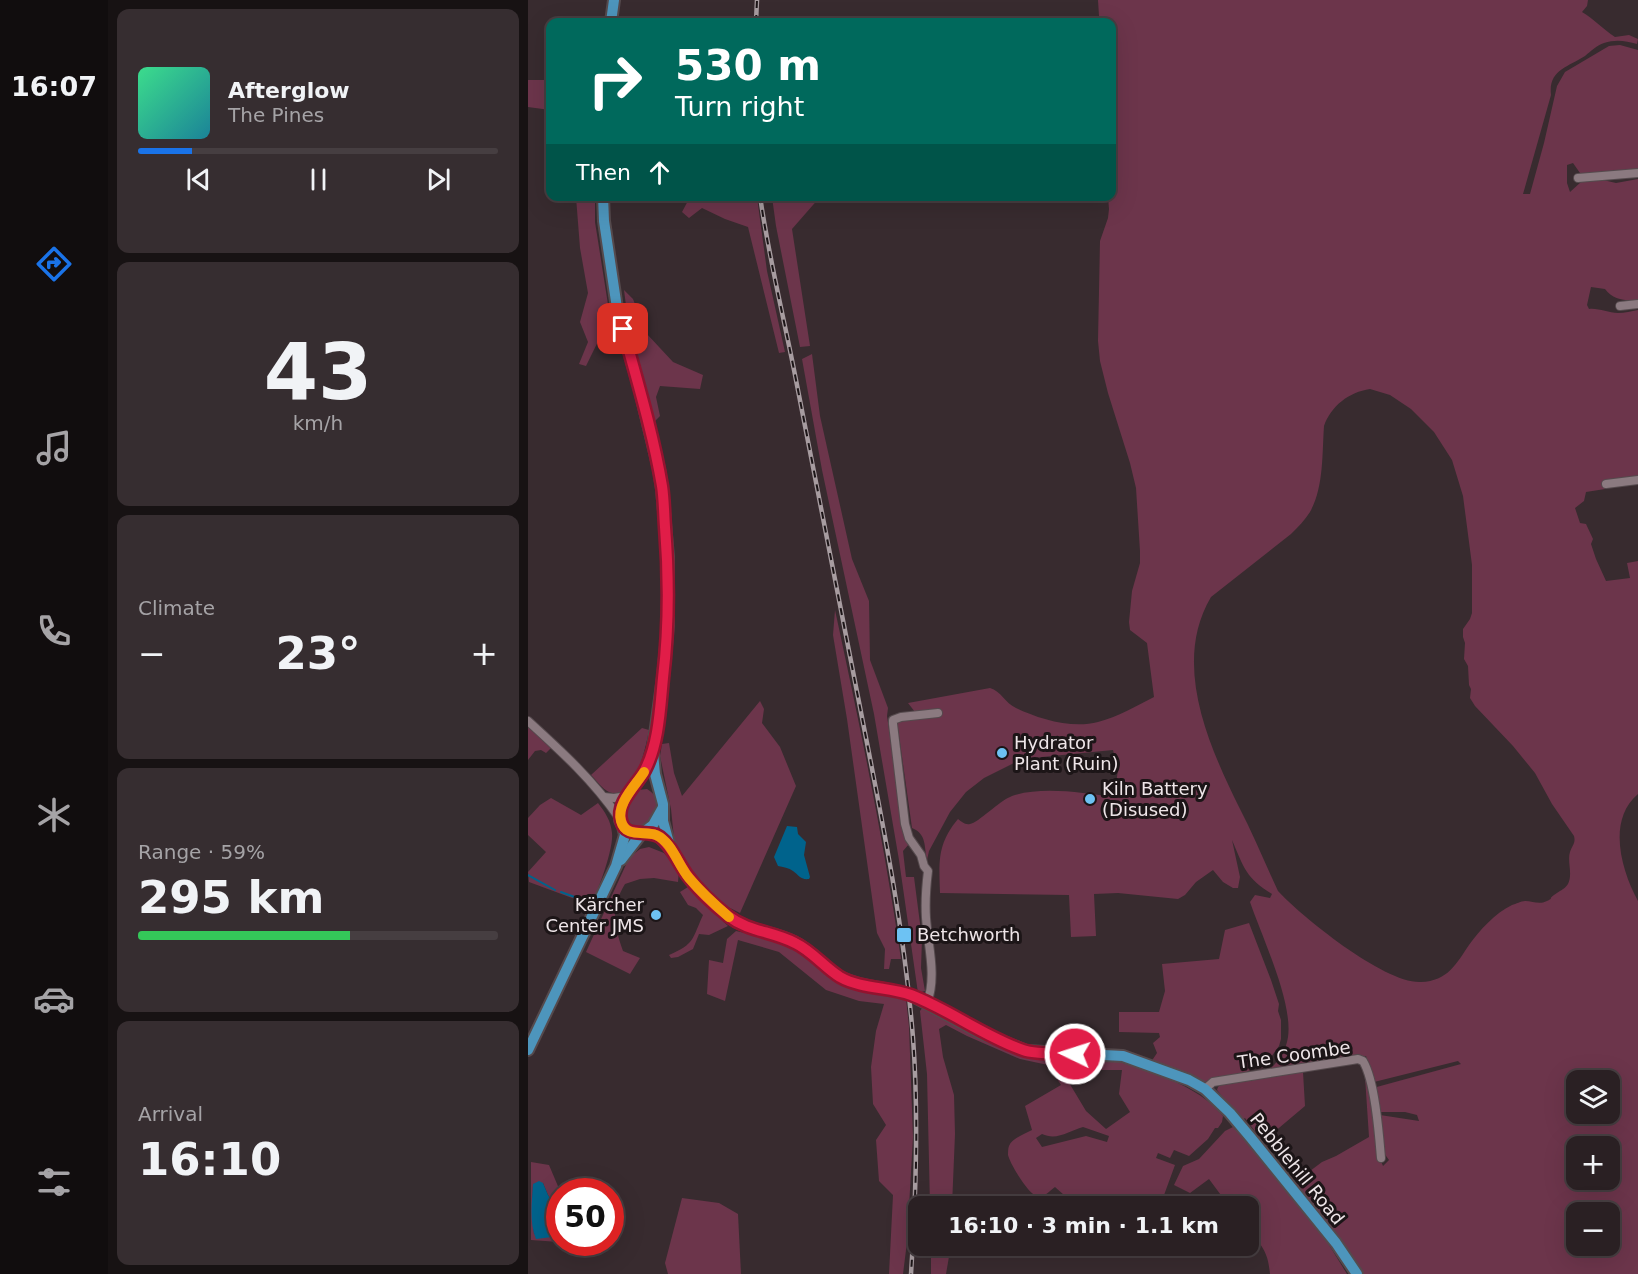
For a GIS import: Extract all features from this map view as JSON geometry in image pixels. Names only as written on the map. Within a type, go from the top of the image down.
[{"type":"main road","points":[[612,18],[614,0]]},
{"type":"main road","points":[[528,1050],[616,866],[625,835],[620,812],[627,796],[645,771],[653,749],[668,626],[668,557],[662,489],[640,390],[617,308],[603,201]]},
{"type":"main road","points":[[653,749],[655,774],[663,804],[663,821],[670,848]]},
{"type":"main road","points":[[636,784],[644,784],[660,792]]},
{"type":"main road","points":[[616,866],[643,833],[653,825],[662,809]]},
{"type":"main road","points":[[622,823],[635,833],[654,834],[662,838],[670,848]]},
{"type":"main road","name":"Pebblehill Road","points":[[670,848],[689,878],[729,917],[753,930],[794,942],[808,950],[842,978],[858,984],[903,993],[927,1003],[982,1033],[1026,1051],[1123,1056],[1188,1080],[1205,1089],[1236,1120],[1336,1243],[1357,1274]]},
{"type":"street","points":[[1578,178],[1638,173]]},
{"type":"street","points":[[1620,306],[1638,304]]},
{"type":"street","points":[[1606,484],[1638,480]]},
{"type":"street","points":[[927,1003],[931,991],[931,960],[925,895],[928,871],[921,855],[909,838],[905,824],[893,720],[938,713]]},
{"type":"street","points":[[528,721],[604,797],[622,823]]},
{"type":"street","points":[[604,797],[627,796]]},
{"type":"street","name":"The Coombe","points":[[1205,1089],[1213,1082],[1358,1059],[1363,1061],[1371,1085],[1381,1158]]},
{"type":"shaded area","points":[[1098,0],[1588,0],[1582,12],[1615,37],[1629,35],[1638,39],[1637,44],[1617,41],[1601,44],[1560,70],[1556,75],[1523,194],[1530,194],[1557,86],[1565,72],[1609,46],[1620,45],[1638,50],[1638,171],[1580,173],[1573,163],[1567,165],[1567,183],[1570,192],[1581,182],[1603,180],[1616,183],[1638,179],[1638,300],[1620,299],[1612,296],[1605,289],[1591,287],[1587,305],[1589,309],[1614,313],[1638,310],[1638,477],[1604,481],[1605,489],[1586,492],[1584,501],[1575,508],[1580,523],[1586,524],[1593,539],[1591,544],[1606,581],[1630,578],[1627,563],[1638,561],[1638,794],[1628,805],[1623,817],[1620,846],[1626,875],[1638,901],[1638,1274],[1361,1274],[1294,1183],[1322,1162],[1369,1137],[1365,1077],[1374,1114],[1378,1154],[1383,1166],[1389,1160],[1384,1153],[1380,1115],[1419,1121],[1417,1115],[1405,1112],[1381,1112],[1380,1108],[1376,1107],[1373,1088],[1461,1064],[1458,1061],[1374,1082],[1366,1056],[1273,1071],[1270,1069],[1280,1058],[1286,1046],[1288,1023],[1286,1006],[1269,951],[1250,902],[1255,895],[1270,898],[1272,894],[1256,883],[1247,872],[1232,840],[1240,877],[1238,888],[1233,888],[1223,882],[1213,870],[1178,899],[1118,893],[1094,894],[1096,936],[1071,937],[1069,895],[940,893],[940,863],[943,845],[958,819],[967,824],[974,823],[1012,796],[1036,791],[1063,791],[1114,797],[1118,770],[1113,750],[1022,759],[984,778],[966,792],[950,812],[929,851],[927,860],[923,837],[912,828],[897,721],[915,712],[908,703],[990,688],[1012,706],[1025,712],[1056,722],[1088,724],[1127,711],[1154,697],[1147,643],[1130,630],[1129,622],[1132,591],[1140,563],[1136,488],[1108,393],[1100,361],[1098,341],[1100,241],[1108,218],[1108,201],[1116,201],[1116,18],[1099,18]],"holes":[[[1370,389],[1390,395],[1411,409],[1434,432],[1452,460],[1463,496],[1472,565],[1472,613],[1463,629],[1464,659],[1468,666],[1470,698],[1535,773],[1552,804],[1574,836],[1569,856],[1569,880],[1565,888],[1544,902],[1523,901],[1506,908],[1483,928],[1445,975],[1421,982],[1406,980],[1366,961],[1324,932],[1278,891],[1216,757],[1206,730],[1195,676],[1195,649],[1200,622],[1211,597],[1291,534],[1308,515],[1315,502],[1320,481],[1324,426],[1331,412],[1355,393]]]},
{"type":"shaded area","points":[[528,80],[546,80],[546,109],[528,107]]},
{"type":"shaded area","points":[[576,201],[595,201],[595,222],[610,317],[586,366],[579,364],[588,342],[580,322],[588,293],[580,248]]},
{"type":"shaded area","points":[[688,201],[758,201],[767,271],[785,352],[779,353],[748,227],[702,208],[689,218],[682,212]]},
{"type":"shaded area","points":[[773,201],[816,201],[792,229],[810,346],[800,347]]},
{"type":"shaded area","points":[[624,290],[633,299],[646,333],[673,362],[703,375],[700,389],[660,386],[656,397],[660,416],[655,421],[628,321]]},
{"type":"shaded area","points":[[812,354],[820,416],[852,559],[869,601],[870,660],[888,708],[887,716],[903,826],[909,844],[903,851],[906,877],[914,877],[922,939],[921,968],[925,991],[918,993],[899,860],[874,714],[822,470],[802,359]]},
{"type":"shaded area","points":[[835,610],[879,827],[901,959],[891,959],[889,969],[884,969],[885,949],[877,933],[833,635]]},
{"type":"shaded area","points":[[760,701],[764,709],[762,723],[780,747],[796,786],[740,913],[718,902],[690,872],[679,856],[660,756],[662,744],[669,743],[674,773],[682,796]]},
{"type":"shaded area","points":[[528,725],[552,747],[546,753],[541,750],[535,751],[528,760]]},
{"type":"shaded area","points":[[642,728],[649,730],[638,771],[626,789],[618,793],[606,791],[591,775]]},
{"type":"shaded area","points":[[647,789],[657,800],[657,812],[649,823],[637,830],[626,822],[624,816],[631,795],[638,790]]},
{"type":"shaded area","points":[[551,798],[581,815],[598,803],[609,821],[612,833],[611,849],[591,905],[529,882],[528,872],[546,852],[528,835],[528,818],[540,805]]},
{"type":"shaded area","points":[[649,847],[664,853],[679,870],[678,882],[654,878],[640,879],[625,884],[620,893],[615,917],[623,951],[640,958],[630,974],[586,952],[629,858],[640,849]]},
{"type":"shaded area","points":[[688,887],[728,926],[709,935],[699,934],[693,949],[671,958],[669,955],[692,940],[703,915],[696,908],[688,905],[680,892]]},
{"type":"shaded area","points":[[1249,923],[1279,1004],[1281,1039],[1279,1046],[1264,1067],[1254,1068],[1243,1074],[1205,1085],[1151,1062],[1157,1053],[1153,1043],[1160,1037],[1159,1033],[1119,1032],[1119,1012],[1159,1012],[1165,991],[1162,964],[1219,959],[1225,930]]},
{"type":"shaded area","points":[[736,931],[776,940],[795,948],[838,981],[906,999],[913,1137],[903,1274],[889,1274],[893,1195],[879,1181],[876,1140],[886,1125],[873,1104],[871,1067],[876,1031],[884,1004],[859,1001],[826,990],[779,952],[738,940],[725,1001],[707,994],[709,960],[723,963],[727,939]]},
{"type":"shaded area","points":[[925,1004],[981,1036],[1053,1056],[1086,1111],[1106,1129],[1130,1112],[1119,1094],[1122,1070],[1094,1070],[1093,1074],[1089,1074],[1088,1066],[1075,1065],[1062,1057],[1104,1059],[1134,1066],[1168,1078],[1200,1096],[1223,1116],[1218,1128],[1215,1128],[1208,1139],[1189,1156],[1174,1150],[1170,1158],[1158,1153],[1156,1158],[1175,1165],[1164,1196],[1065,1196],[1055,1187],[1045,1195],[1035,1196],[1016,1172],[1008,1155],[1008,1148],[1016,1138],[1032,1130],[1025,1106],[1061,1085],[1048,1065],[1020,1059],[946,1025],[939,1029],[943,1057],[954,1095],[952,1196],[930,1196],[927,1074],[920,1011]],"holes":[[[1083,1127],[1109,1136],[1107,1142],[1086,1136],[1042,1147],[1036,1138],[1042,1134],[1063,1135]]]},
{"type":"shaded area","points":[[1303,1072],[1305,1106],[1266,1139],[1263,1136],[1260,1138],[1245,1118],[1241,1121],[1217,1090],[1220,1085]]},
{"type":"shaded area","points":[[1233,1127],[1247,1142],[1326,1240],[1347,1274],[1270,1274],[1268,1260],[1259,1243],[1259,1196],[1222,1196],[1209,1179],[1190,1193],[1174,1185],[1183,1166],[1199,1159],[1225,1131]]},
{"type":"shaded area","points":[[531,1162],[549,1165],[554,1178],[546,1178],[546,1190],[543,1183],[533,1184],[534,1234],[546,1236],[546,1241],[531,1240]]},
{"type":"shaded area","points":[[682,1198],[719,1203],[738,1214],[741,1274],[668,1274],[665,1263]]},
{"type":"shaded area","points":[[931,1256],[949,1256],[946,1274],[931,1274]]},
{"type":"water","points":[[787,826],[797,827],[798,834],[806,842],[804,855],[809,879],[778,866],[774,857]]},
{"type":"water","points":[[539,1181],[543,1183],[546,1190],[546,1238],[536,1239],[532,1226],[533,1184]]},
{"type":"waterway","points":[[528,875],[555,890]]},
{"type":"waterway","points":[[561,892],[588,902]]},
{"type":"railway","points":[[756,18],[757,0]]},
{"type":"railway","points":[[761,201],[883,824],[904,952],[913,1038],[916,1097],[911,1274]]},
{"type":"slow traffic","points":[[644,772],[627,796],[620,812],[623,826],[635,833],[645,832],[662,838],[689,878],[729,917]]},
{"type":"place","name":"Hydrator Plant (Ruin)","points":[[1002,753]]},
{"type":"place","name":"Kiln Battery (Disused)","points":[[1090,799]]},
{"type":"place","name":"Kärcher Center JMS","points":[[656,915]]},
{"type":"place","name":"Betchworth","points":[[904,935]]},
{"type":"route","points":[[623,329],[659,469],[668,557],[668,626],[653,749],[645,771],[627,796],[620,812],[623,826],[635,833],[645,832],[662,838],[689,878],[729,917],[753,930],[794,942],[808,950],[842,978],[858,984],[913,996],[982,1033],[1026,1051],[1075,1054]]}]
